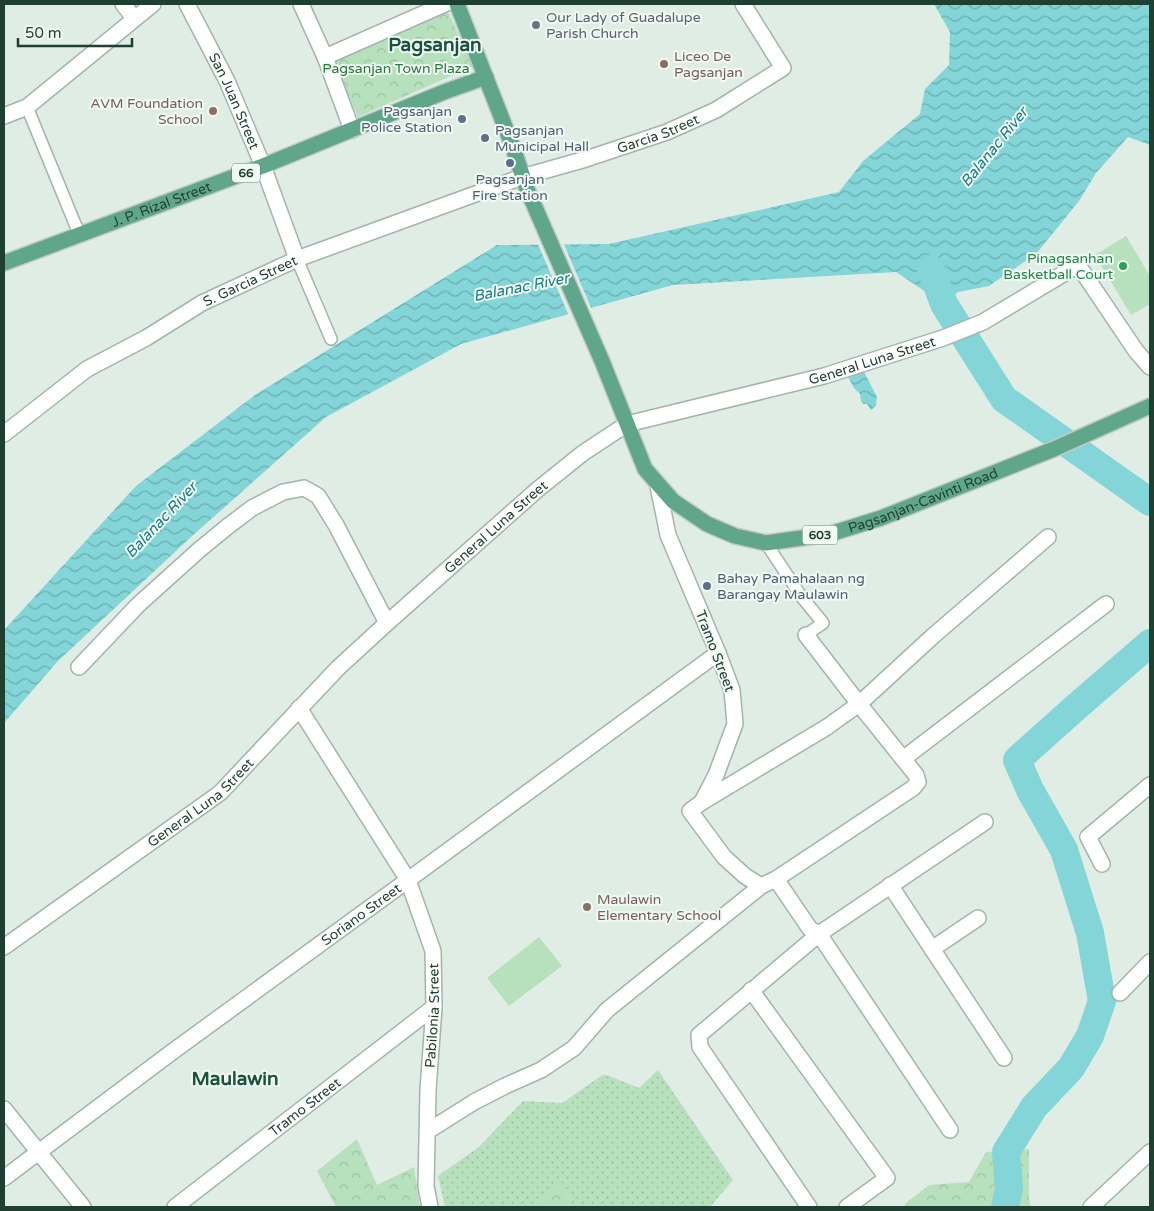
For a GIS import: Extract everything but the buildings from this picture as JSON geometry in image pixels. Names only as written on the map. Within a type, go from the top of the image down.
[{"type":"main road","points":[[457,4],[486,77]]},
{"type":"main road","name":"J. P. Rizal Street","points":[[4,263],[263,166],[486,77]]},
{"type":"main road","name":"603","points":[[486,77],[525,183]]},
{"type":"main road","name":"Pagsanjan-Cavinti Road","points":[[525,183],[602,362],[645,469],[673,501],[707,524],[735,536],[766,543],[830,534],[881,518],[1054,449],[1150,406]]},
{"type":"street","points":[[123,4],[134,18]]},
{"type":"street","points":[[4,116],[27,107],[153,4]]},
{"type":"street","name":"San Juan Street","points":[[187,4],[227,81],[263,166],[297,259],[330,338]]},
{"type":"street","points":[[301,4],[325,57],[352,130]]},
{"type":"street","points":[[325,57],[444,4]]},
{"type":"street","name":"Garcia Street","points":[[525,183],[586,159],[667,132],[716,110],[783,68],[743,4]]},
{"type":"street","points":[[27,107],[80,236]]},
{"type":"street","name":"S. Garcia Street","points":[[4,434],[87,369],[146,338],[202,304],[297,259],[525,183]]},
{"type":"street","name":"General Luna Street","points":[[4,947],[220,793],[338,668],[387,623],[583,452],[627,424],[824,376],[943,338],[983,322],[1078,265],[1136,351],[1150,367]]},
{"type":"street","name":"Tramo Street","points":[[658,486],[668,535],[732,690],[735,724],[716,775],[696,806]]},
{"type":"street","points":[[79,667],[138,606],[227,527],[252,508],[283,492],[304,488],[318,496],[336,525],[387,623]]},
{"type":"street","points":[[761,886],[745,876],[724,857],[696,806],[827,727],[859,704],[933,636],[1048,537]]},
{"type":"street","points":[[428,1131],[474,1102],[504,1086],[541,1070],[563,1056],[574,1048],[607,1010],[761,886],[776,879],[918,782],[916,775],[806,635],[823,623],[801,596],[766,543]]},
{"type":"street","points":[[903,759],[1106,604]]},
{"type":"street","name":"Soriano Street","points":[[4,1178],[718,653]]},
{"type":"street","name":"Pabilonia Street","points":[[299,708],[408,880],[434,951],[434,1008],[428,1090],[426,1186],[430,1207]]},
{"type":"street","points":[[1102,864],[1088,837],[1150,785]]},
{"type":"street","points":[[809,1207],[700,1047],[699,1035],[819,934],[985,822]]},
{"type":"street","points":[[776,879],[810,929],[819,934],[950,1130]]},
{"type":"street","points":[[890,885],[1004,1058]]},
{"type":"street","points":[[932,949],[978,918]]},
{"type":"street","points":[[1120,993],[1150,962]]},
{"type":"street","points":[[751,990],[887,1178],[847,1207]]},
{"type":"street","name":"Tramo Street","points":[[176,1207],[434,1008]]},
{"type":"street","points":[[4,1109],[82,1207]]},
{"type":"street","points":[[1091,1207],[1150,1152]]},
{"type":"green space","name":"Pagsanjan Town Plaza","points":[[448,12],[474,66],[358,117],[333,63]]},
{"type":"green space","name":"Pinagsanhan Basketball Court","points":[[1126,236],[1150,276],[1150,304],[1131,315],[1095,255]]},
{"type":"green space","points":[[539,937],[562,966],[509,1006],[487,978]]},
{"type":"green space","points":[[658,1070],[733,1180],[710,1207],[573,1207],[562,1183],[530,1207],[445,1207],[438,1176],[479,1147],[523,1101],[562,1103],[604,1074],[639,1088]]},
{"type":"green space","points":[[357,1139],[377,1185],[414,1167],[420,1207],[336,1207],[317,1171]]},
{"type":"green space","points":[[1029,1149],[1029,1197],[1031,1207],[904,1207],[906,1203],[929,1185],[969,1182],[986,1152]]},
{"type":"green space","points":[[562,1182],[573,1207],[530,1207]]},
{"type":"water","name":"Balanac River","points":[[934,4],[1145,4],[1150,6],[1150,145],[1128,137],[1096,173],[1079,201],[1036,254],[989,286],[958,292],[944,304],[896,272],[673,285],[461,344],[326,417],[191,537],[58,661],[4,723],[4,630],[136,486],[255,395],[497,245],[609,244],[839,192],[863,161],[920,114],[925,89],[949,65],[950,32]]},
{"type":"water","points":[[863,370],[877,397],[876,406],[871,410],[867,404],[863,404],[860,394],[848,377]]},
{"type":"pier","points":[[537,242],[563,242],[592,310],[569,316]]},
{"type":"waterway","points":[[931,269],[944,304],[1004,399],[1150,502]]},
{"type":"waterway","points":[[1005,1207],[1009,1188],[1006,1152],[1034,1107],[1071,1068],[1090,1036],[1102,1001],[1090,933],[1064,850],[1030,790],[1017,760],[1150,643]]},
{"type":"place","name":"Our Lady of Guadalupe Parish Church","points":[[536,25]]},
{"type":"place","name":"Liceo De Pagsanjan","points":[[664,64]]},
{"type":"place","name":"AVM Foundation School","points":[[213,111]]},
{"type":"place","name":"Pagsanjan Police Station","points":[[462,119]]},
{"type":"place","name":"Pagsanjan Municipal Hall","points":[[485,138]]},
{"type":"place","name":"Pagsanjan Fire Station","points":[[510,163]]},
{"type":"place","name":"Pinagsanhan Basketball Court","points":[[1123,266]]},
{"type":"place","name":"Bahay Pamahalaan ng Barangay Maulawin","points":[[707,586]]},
{"type":"place","name":"Maulawin Elementary School","points":[[587,907]]},
{"type":"district","name":"Pagsanjan","points":[[435,45]]},
{"type":"district","name":"Maulawin","points":[[235,1079]]}]
